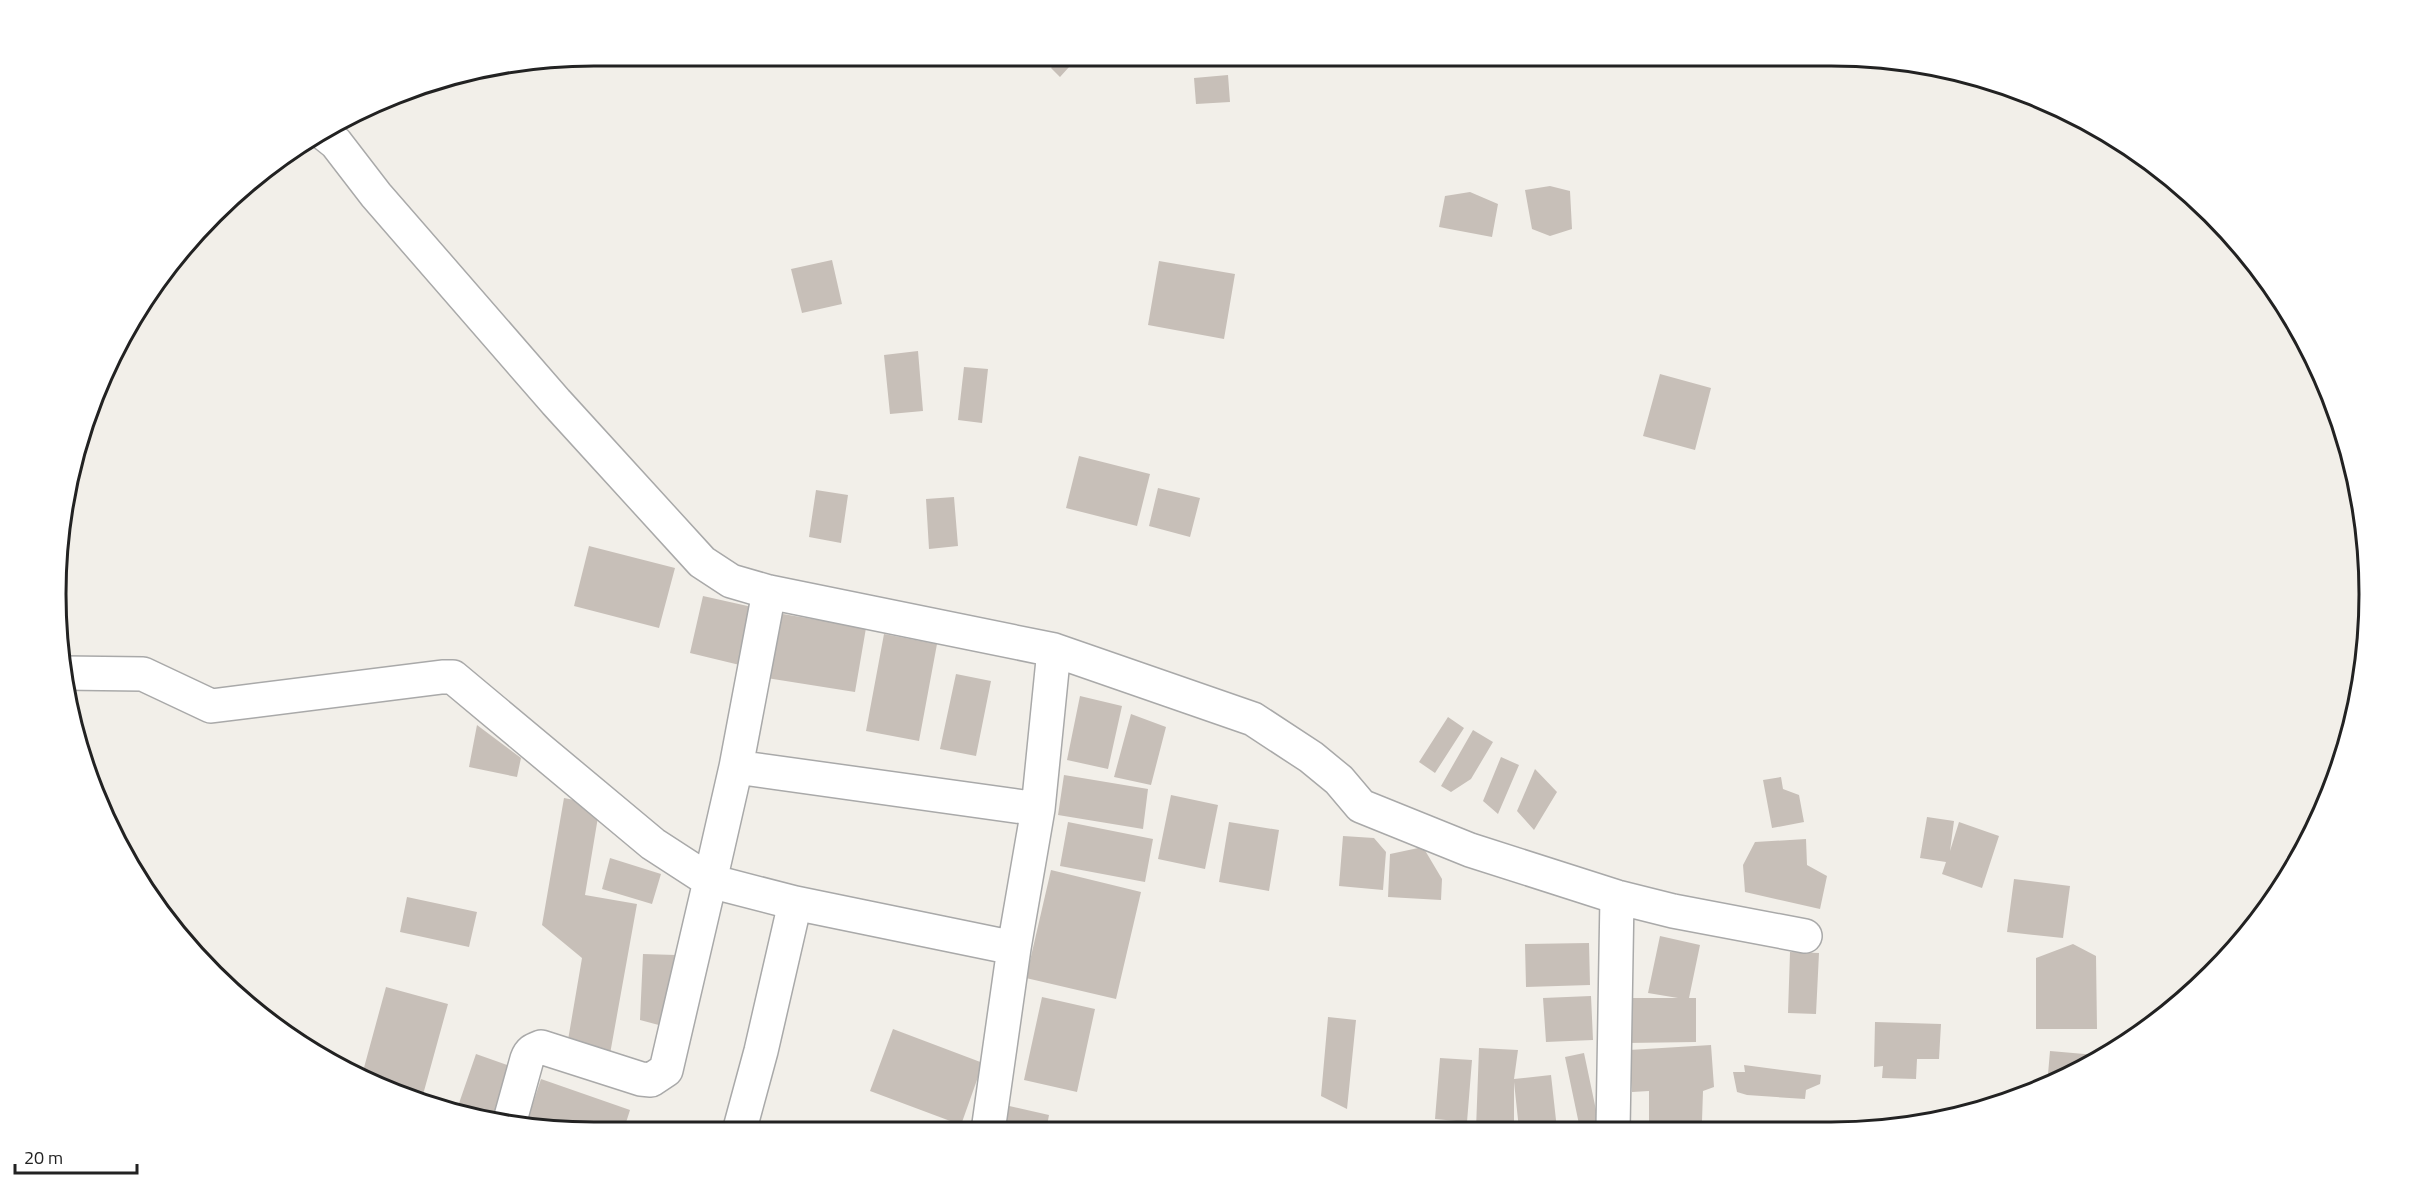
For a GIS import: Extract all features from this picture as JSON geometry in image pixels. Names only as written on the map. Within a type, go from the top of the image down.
[{"type":"street","points":[[329,138],[336,143],[376,195],[541,384],[702,562],[731,581],[769,592],[1054,650],[1253,719],[1311,757],[1339,780],[1361,806],[1470,850],[1617,897],[1673,911],[1805,936]]},
{"type":"street","points":[[511,1115],[529,1052],[541,1047],[640,1079],[651,1080],[666,1070],[736,767],[769,592]]},
{"type":"street","points":[[989,1122],[1014,948],[1038,809],[1054,650]]},
{"type":"street","points":[[72,673],[143,674],[211,706],[453,677],[653,844],[710,881],[795,903],[1014,948]]},
{"type":"street","points":[[736,767],[1038,809]]},
{"type":"street","points":[[1613,1122],[1617,897]]},
{"type":"street","points":[[742,1122],[761,1051],[795,903]]},
{"type":"building","points":[[1053,66],[1070,66],[1060,77],[1051,68]]},
{"type":"building","points":[[1228,75],[1230,102],[1196,104],[1194,78]]},
{"type":"building","points":[[1550,186],[1570,191],[1572,229],[1550,236],[1532,229],[1525,190]]},
{"type":"building","points":[[1470,192],[1498,204],[1492,237],[1439,227],[1445,196]]},
{"type":"building","points":[[832,260],[842,304],[802,313],[791,269]]},
{"type":"building","points":[[1159,261],[1235,274],[1224,339],[1148,325]]},
{"type":"building","points":[[918,351],[923,411],[890,414],[884,355]]},
{"type":"building","points":[[964,367],[988,369],[982,423],[958,420]]},
{"type":"building","points":[[1660,374],[1711,388],[1695,450],[1643,436]]},
{"type":"building","points":[[1079,456],[1150,474],[1137,526],[1066,508]]},
{"type":"building","points":[[1158,488],[1200,498],[1190,537],[1149,526]]},
{"type":"building","points":[[816,490],[848,495],[841,543],[809,537]]},
{"type":"building","points":[[954,497],[958,546],[929,549],[926,499]]},
{"type":"building","points":[[589,546],[675,568],[659,628],[574,606]]},
{"type":"building","points":[[703,596],[761,609],[748,667],[690,653]]},
{"type":"building","points":[[771,612],[866,628],[855,692],[761,677]]},
{"type":"building","points":[[884,634],[937,644],[919,741],[866,731]]},
{"type":"building","points":[[956,674],[991,681],[976,756],[940,749]]},
{"type":"building","points":[[1080,696],[1122,706],[1108,769],[1067,760]]},
{"type":"building","points":[[1131,714],[1166,727],[1151,785],[1114,777]]},
{"type":"building","points":[[1448,717],[1464,728],[1435,773],[1419,762]]},
{"type":"building","points":[[477,725],[521,758],[517,777],[469,767]]},
{"type":"building","points":[[1473,730],[1493,742],[1471,779],[1451,792],[1441,786]]},
{"type":"building","points":[[1501,757],[1519,765],[1498,814],[1483,801]]},
{"type":"building","points":[[1535,769],[1557,792],[1534,830],[1517,811]]},
{"type":"building","points":[[1064,775],[1148,789],[1143,829],[1058,815]]},
{"type":"building","points":[[1781,777],[1783,789],[1799,795],[1804,822],[1772,828],[1763,780]]},
{"type":"building","points":[[1171,795],[1218,805],[1205,869],[1158,859]]},
{"type":"building","points":[[564,798],[600,805],[585,895],[637,904],[610,1054],[567,1046],[582,958],[542,925]]},
{"type":"building","points":[[1927,817],[1954,821],[1950,851],[1959,822],[1999,836],[1982,888],[1942,874],[1946,862],[1920,858]]},
{"type":"building","points":[[1068,822],[1153,839],[1145,882],[1060,866]]},
{"type":"building","points":[[1229,822],[1279,830],[1269,891],[1219,882]]},
{"type":"building","points":[[1343,836],[1374,838],[1386,852],[1383,890],[1339,886]]},
{"type":"building","points":[[1806,839],[1807,865],[1827,876],[1820,909],[1745,892],[1743,865],[1755,842]]},
{"type":"building","points":[[1423,847],[1442,879],[1441,900],[1388,897],[1390,854]]},
{"type":"building","points":[[610,858],[661,874],[652,904],[602,889]]},
{"type":"building","points":[[1051,870],[1141,892],[1116,999],[1026,978]]},
{"type":"building","points":[[2014,879],[2070,886],[2063,938],[2007,932]]},
{"type":"building","points":[[407,897],[477,912],[469,947],[400,932]]},
{"type":"building","points":[[1660,936],[1700,945],[1689,998],[1696,998],[1696,1042],[1626,1043],[1626,998],[1678,998],[1648,993]]},
{"type":"building","points":[[1589,943],[1590,985],[1526,987],[1525,944]]},
{"type":"building","points":[[2073,944],[2096,956],[2097,1029],[2036,1029],[2036,958]]},
{"type":"building","points":[[1790,952],[1819,953],[1816,1014],[1788,1013]]},
{"type":"building","points":[[643,954],[676,955],[670,1028],[640,1020]]},
{"type":"building","points":[[386,987],[448,1004],[423,1094],[363,1070]]},
{"type":"building","points":[[1591,996],[1593,1040],[1546,1042],[1543,998]]},
{"type":"building","points":[[1042,997],[1095,1009],[1077,1092],[1024,1080]]},
{"type":"building","points":[[1328,1017],[1356,1020],[1347,1109],[1321,1096]]},
{"type":"building","points":[[1875,1022],[1941,1024],[1939,1059],[1917,1059],[1916,1079],[1882,1078],[1883,1066],[1874,1067]]},
{"type":"building","points":[[893,1029],[983,1063],[962,1122],[953,1122],[870,1091]]},
{"type":"building","points":[[1711,1045],[1714,1087],[1703,1091],[1702,1121],[1649,1121],[1649,1091],[1632,1092],[1629,1050]]},
{"type":"building","points":[[1479,1048],[1518,1050],[1514,1079],[1551,1075],[1556,1122],[1518,1122],[1514,1082],[1514,1122],[1476,1122]]},
{"type":"building","points":[[2050,1051],[2089,1054],[2065,1068],[2048,1075]]},
{"type":"building","points":[[1584,1053],[1599,1122],[1579,1122],[1565,1057]]},
{"type":"building","points":[[476,1054],[510,1066],[495,1113],[459,1104]]},
{"type":"building","points":[[1440,1058],[1472,1060],[1467,1122],[1435,1119]]},
{"type":"building","points":[[1744,1065],[1821,1075],[1820,1084],[1806,1090],[1805,1099],[1747,1095],[1737,1092],[1733,1072],[1745,1072]]},
{"type":"building","points":[[541,1079],[630,1110],[626,1122],[559,1121],[528,1117]]},
{"type":"building","points":[[1005,1105],[1049,1115],[1048,1122],[1002,1122]]}]
